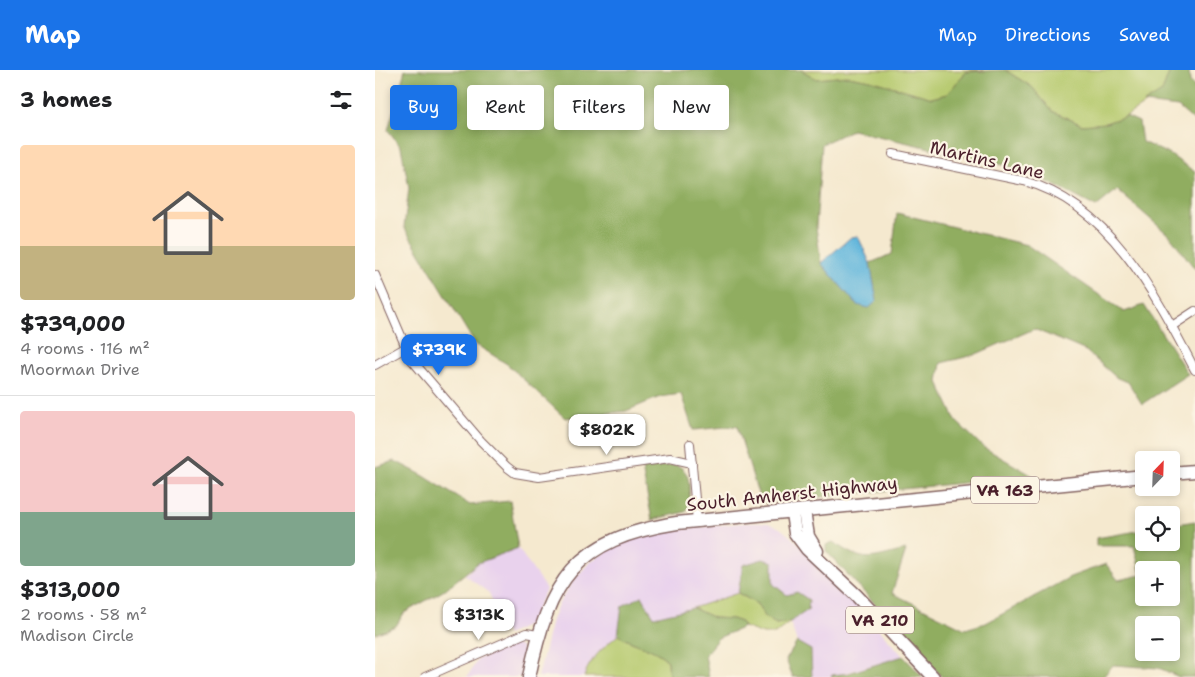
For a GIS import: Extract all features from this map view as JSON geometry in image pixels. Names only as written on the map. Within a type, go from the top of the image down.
[{"type":"main road","points":[[1180,472],[1195,471]]},
{"type":"main road","name":"South Amherst Highway","points":[[529,677],[538,635],[548,607],[562,583],[581,562],[602,545],[635,531],[697,521],[1135,477]]},
{"type":"main road","name":"VA 210","points":[[798,512],[793,526],[798,538],[933,677]]},
{"type":"street","name":"Martins Lane","points":[[893,154],[1024,181],[1039,185],[1067,198],[1093,219],[1118,247],[1172,326],[1195,370]]},
{"type":"street","points":[[375,275],[393,314],[405,348],[418,369],[481,441],[515,473],[539,477],[670,458],[691,463]]},
{"type":"street","points":[[1172,326],[1195,311]]},
{"type":"street","points":[[375,365],[405,348]]},
{"type":"street","points":[[690,444],[697,521]]},
{"type":"street","points":[[425,677],[526,633],[538,635]]},
{"type":"shaded area","points":[[742,523],[768,523],[780,528],[797,542],[823,567],[903,656],[831,677],[812,677],[811,650],[797,642],[790,622],[807,610],[773,584],[773,562],[743,565],[738,593],[693,608],[654,617],[622,605],[618,635],[605,646],[587,668],[584,677],[538,677],[552,620],[559,603],[572,582],[589,563],[608,550],[632,539],[664,531]]},
{"type":"shaded area","points":[[518,548],[546,589],[530,624],[507,635],[489,593],[465,575],[478,563]]},
{"type":"shaded area","points":[[514,644],[521,647],[526,655],[521,677],[467,677],[478,659]]},
{"type":"green space","points":[[405,70],[801,70],[817,79],[848,76],[870,80],[932,98],[947,94],[966,72],[1005,70],[1032,87],[1052,111],[1082,125],[1106,123],[1126,116],[1139,122],[1142,142],[1169,154],[1195,172],[1195,269],[1171,237],[1117,190],[1096,207],[1025,170],[852,130],[822,144],[816,227],[821,263],[857,305],[877,301],[870,263],[892,254],[897,213],[1027,245],[1124,312],[1144,305],[1188,374],[1142,404],[1128,382],[1117,378],[1086,351],[1034,329],[974,355],[941,363],[938,382],[956,421],[983,447],[1033,476],[761,503],[737,426],[693,430],[681,394],[660,397],[626,411],[565,418],[507,364],[475,344],[404,227],[409,188],[401,147],[388,130],[390,123],[390,130],[457,130],[457,85],[401,85]]},
{"type":"green space","points":[[801,70],[984,70],[966,72],[947,94],[932,98],[870,80],[848,76],[817,79]]},
{"type":"green space","points":[[1005,70],[1170,70],[1162,93],[1126,116],[1106,123],[1082,125],[1052,111],[1032,87]]},
{"type":"green space","points":[[1170,70],[1189,70],[1190,83],[1195,87],[1195,122],[1178,107],[1144,103],[1162,92]]},
{"type":"green space","points":[[395,461],[424,476],[470,505],[510,501],[518,548],[478,563],[443,591],[404,613],[396,626],[375,634],[375,467]]},
{"type":"green space","points":[[676,465],[688,477],[689,507],[685,512],[652,520],[642,468]]},
{"type":"green space","points":[[1195,521],[1195,677],[1179,677],[1159,668],[1113,665],[1103,677],[942,677],[826,551],[826,545],[833,542],[853,554],[868,558],[906,550],[892,593],[965,629],[986,623],[1070,577],[1106,564],[1118,580],[1135,576],[1135,606],[1180,606],[1180,561],[1138,561],[1135,551],[1180,551],[1180,524]]},
{"type":"green space","points":[[1135,532],[1135,550],[1134,546],[1096,546],[1096,538]]},
{"type":"green space","points":[[763,559],[773,562],[773,584],[787,595],[797,592],[809,600],[808,610],[790,622],[776,624],[766,618],[757,604],[738,593],[743,565]]},
{"type":"green space","points":[[738,593],[757,604],[766,618],[776,624],[790,622],[775,634],[763,634],[744,627],[741,622],[732,619],[714,618],[693,608]]},
{"type":"green space","points":[[642,596],[654,617],[693,608],[714,618],[732,619],[741,622],[744,627],[718,638],[705,655],[709,677],[669,677],[668,661],[663,656],[618,635],[622,606]]},
{"type":"green space","points":[[618,635],[663,656],[668,661],[669,677],[584,677],[586,670],[594,659]]},
{"type":"green space","points":[[797,642],[811,650],[812,677],[793,677],[786,660]]},
{"type":"green space","points":[[903,656],[923,677],[831,677],[832,675],[849,673]]},
{"type":"water","points":[[858,236],[870,263],[877,301],[869,308],[857,305],[821,263],[851,237]]}]
